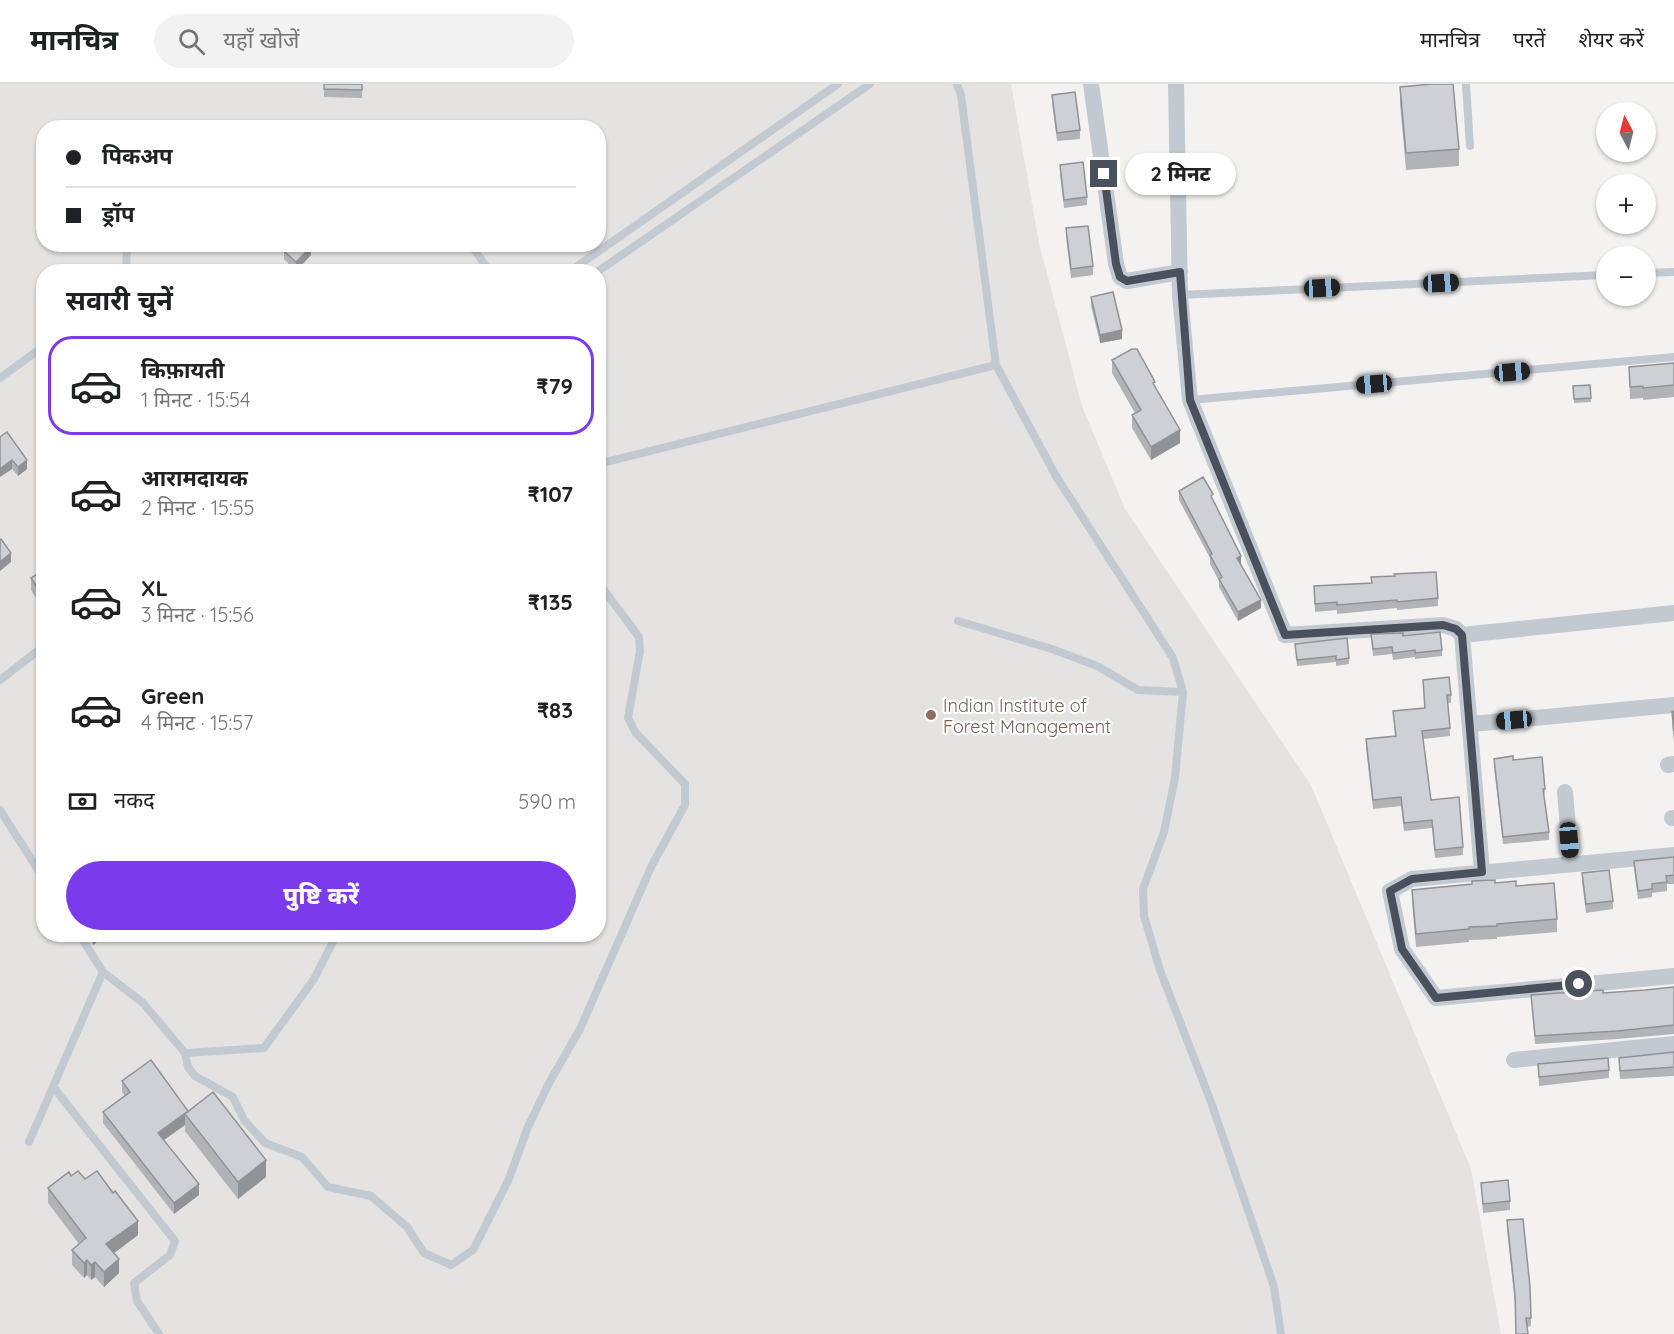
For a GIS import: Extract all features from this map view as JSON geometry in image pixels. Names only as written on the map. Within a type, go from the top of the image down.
[{"type":"street","points":[[1091,84],[1116,264],[1120,277],[1127,281],[1180,272]]},
{"type":"street","points":[[1176,84],[1180,295],[1190,400],[1285,635],[1443,625],[1456,629],[1462,635],[1482,872]]},
{"type":"street","points":[[1462,635],[1674,613]]},
{"type":"street","points":[[1471,724],[1674,705]]},
{"type":"street","points":[[1565,792],[1571,864]]},
{"type":"street","points":[[1674,855],[1412,879],[1390,891],[1402,949],[1436,998],[1674,976]]},
{"type":"street","points":[[1514,1060],[1674,1044]]},
{"type":"lane","points":[[606,246],[838,84]]},
{"type":"lane","points":[[606,266],[870,84]]},
{"type":"lane","points":[[957,84],[961,95],[996,365],[1056,476],[1173,657],[1183,692],[1174,778],[1164,832],[1143,890],[1144,916],[1160,970],[1211,1102],[1274,1287],[1281,1334]]},
{"type":"lane","points":[[1466,84],[1470,146]]},
{"type":"lane","points":[[580,264],[598,252]]},
{"type":"lane","points":[[1656,273],[1674,272]]},
{"type":"lane","points":[[1180,295],[1596,275]]},
{"type":"lane","points":[[0,378],[36,352]]},
{"type":"lane","points":[[1190,400],[1674,357]]},
{"type":"lane","points":[[606,462],[996,365]]},
{"type":"lane","points":[[84,942],[103,972],[142,1003],[184,1053],[188,1066],[195,1076],[233,1097],[244,1120],[265,1143],[302,1157],[328,1187],[371,1196],[407,1227],[424,1253],[451,1264],[473,1250],[508,1181],[532,1118],[580,1029],[652,865],[685,805],[685,783],[636,732],[628,718],[640,651],[639,637],[606,593]]},
{"type":"lane","points":[[958,621],[1052,649],[1097,666],[1138,690],[1183,692]]},
{"type":"lane","points":[[0,680],[36,652]]},
{"type":"lane","points":[[0,810],[36,866]]},
{"type":"lane","points":[[184,1053],[264,1048],[315,979],[333,942]]},
{"type":"lane","points":[[29,1142],[103,972]]},
{"type":"lane","points":[[54,1088],[175,1241],[170,1255],[134,1283],[137,1300],[159,1334]]},
{"type":"shaded area","name":"Indian Institute of Forest Management","points":[[0,84],[1011,84],[1039,243],[1082,406],[1125,509],[1311,785],[1471,1169],[1501,1334],[0,1334]]},
{"type":"building","points":[[324,84],[362,84],[362,90],[324,89]]},
{"type":"building","points":[[1453,84],[1459,149],[1406,153],[1400,87]]},
{"type":"building","points":[[1075,92],[1080,130],[1057,133],[1052,95]]},
{"type":"building","points":[[1083,162],[1087,197],[1064,200],[1060,165]]},
{"type":"building","points":[[1088,226],[1093,266],[1071,269],[1066,228]]},
{"type":"building","points":[[285,252],[306,252],[296,262]]},
{"type":"building","points":[[1113,292],[1122,330],[1100,335],[1091,297]]},
{"type":"building","points":[[1132,349],[1137,349],[1155,382],[1153,383],[1180,430],[1151,447],[1132,415],[1141,410],[1112,360]]},
{"type":"building","points":[[1674,363],[1674,385],[1630,387],[1629,367]]},
{"type":"building","points":[[1590,385],[1591,398],[1574,399],[1573,386]]},
{"type":"building","points":[[7,432],[27,460],[18,467],[12,460],[0,469],[0,437]]},
{"type":"building","points":[[1203,477],[1241,556],[1237,558],[1261,600],[1238,612],[1219,579],[1222,577],[1210,555],[1212,554],[1179,491]]},
{"type":"building","points":[[0,540],[11,553],[0,562]]},
{"type":"building","points":[[1436,572],[1438,598],[1337,605],[1337,602],[1315,604],[1314,586],[1372,583],[1371,577]]},
{"type":"building","points":[[36,575],[36,586],[31,578]]},
{"type":"building","points":[[1440,632],[1442,650],[1393,653],[1392,647],[1373,649],[1371,634],[1403,633],[1403,636]]},
{"type":"building","points":[[1347,638],[1349,658],[1336,660],[1336,656],[1297,660],[1295,644]]},
{"type":"building","points":[[1449,677],[1451,695],[1447,695],[1450,728],[1422,731],[1431,800],[1459,797],[1463,847],[1435,850],[1432,820],[1404,823],[1401,797],[1373,800],[1366,739],[1396,736],[1393,711],[1425,708],[1423,680]]},
{"type":"building","points":[[1513,756],[1513,760],[1542,757],[1545,789],[1543,789],[1549,832],[1503,837],[1494,759]]},
{"type":"building","points":[[1674,857],[1674,875],[1666,876],[1667,882],[1652,884],[1652,889],[1638,891],[1634,861]]},
{"type":"building","points":[[1609,870],[1613,901],[1586,904],[1582,873]]},
{"type":"building","points":[[1495,880],[1495,883],[1516,881],[1516,886],[1554,883],[1557,919],[1416,934],[1412,890]]},
{"type":"building","points":[[1674,987],[1674,1025],[1535,1036],[1531,995],[1603,990],[1603,993]]},
{"type":"building","points":[[1674,1052],[1674,1067],[1620,1071],[1619,1058]]},
{"type":"building","points":[[1608,1058],[1609,1070],[1539,1077],[1538,1064]]},
{"type":"building","points":[[151,1060],[188,1111],[158,1133],[199,1184],[174,1203],[103,1112],[130,1092],[122,1081]]},
{"type":"building","points":[[213,1092],[266,1160],[238,1182],[185,1114]]},
{"type":"building","points":[[78,1171],[85,1179],[97,1171],[138,1221],[106,1244],[119,1259],[104,1272],[95,1262],[91,1265],[87,1260],[84,1263],[72,1250],[86,1238],[48,1188],[69,1172],[71,1176]]},
{"type":"building","points":[[1508,1180],[1510,1201],[1483,1204],[1481,1183]]},
{"type":"building","points":[[1523,1219],[1531,1318],[1526,1318],[1528,1334],[1516,1334],[1515,1295],[1507,1220]]},
{"type":"place","name":"Indian Institute of Forest Management","points":[[931,715]]},
{"type":"route","points":[[1104,174],[1116,264],[1120,277],[1127,281],[1180,272],[1190,400],[1285,635],[1443,625],[1456,629],[1462,635],[1482,872],[1412,879],[1390,891],[1402,949],[1436,998],[1579,984]]}]
